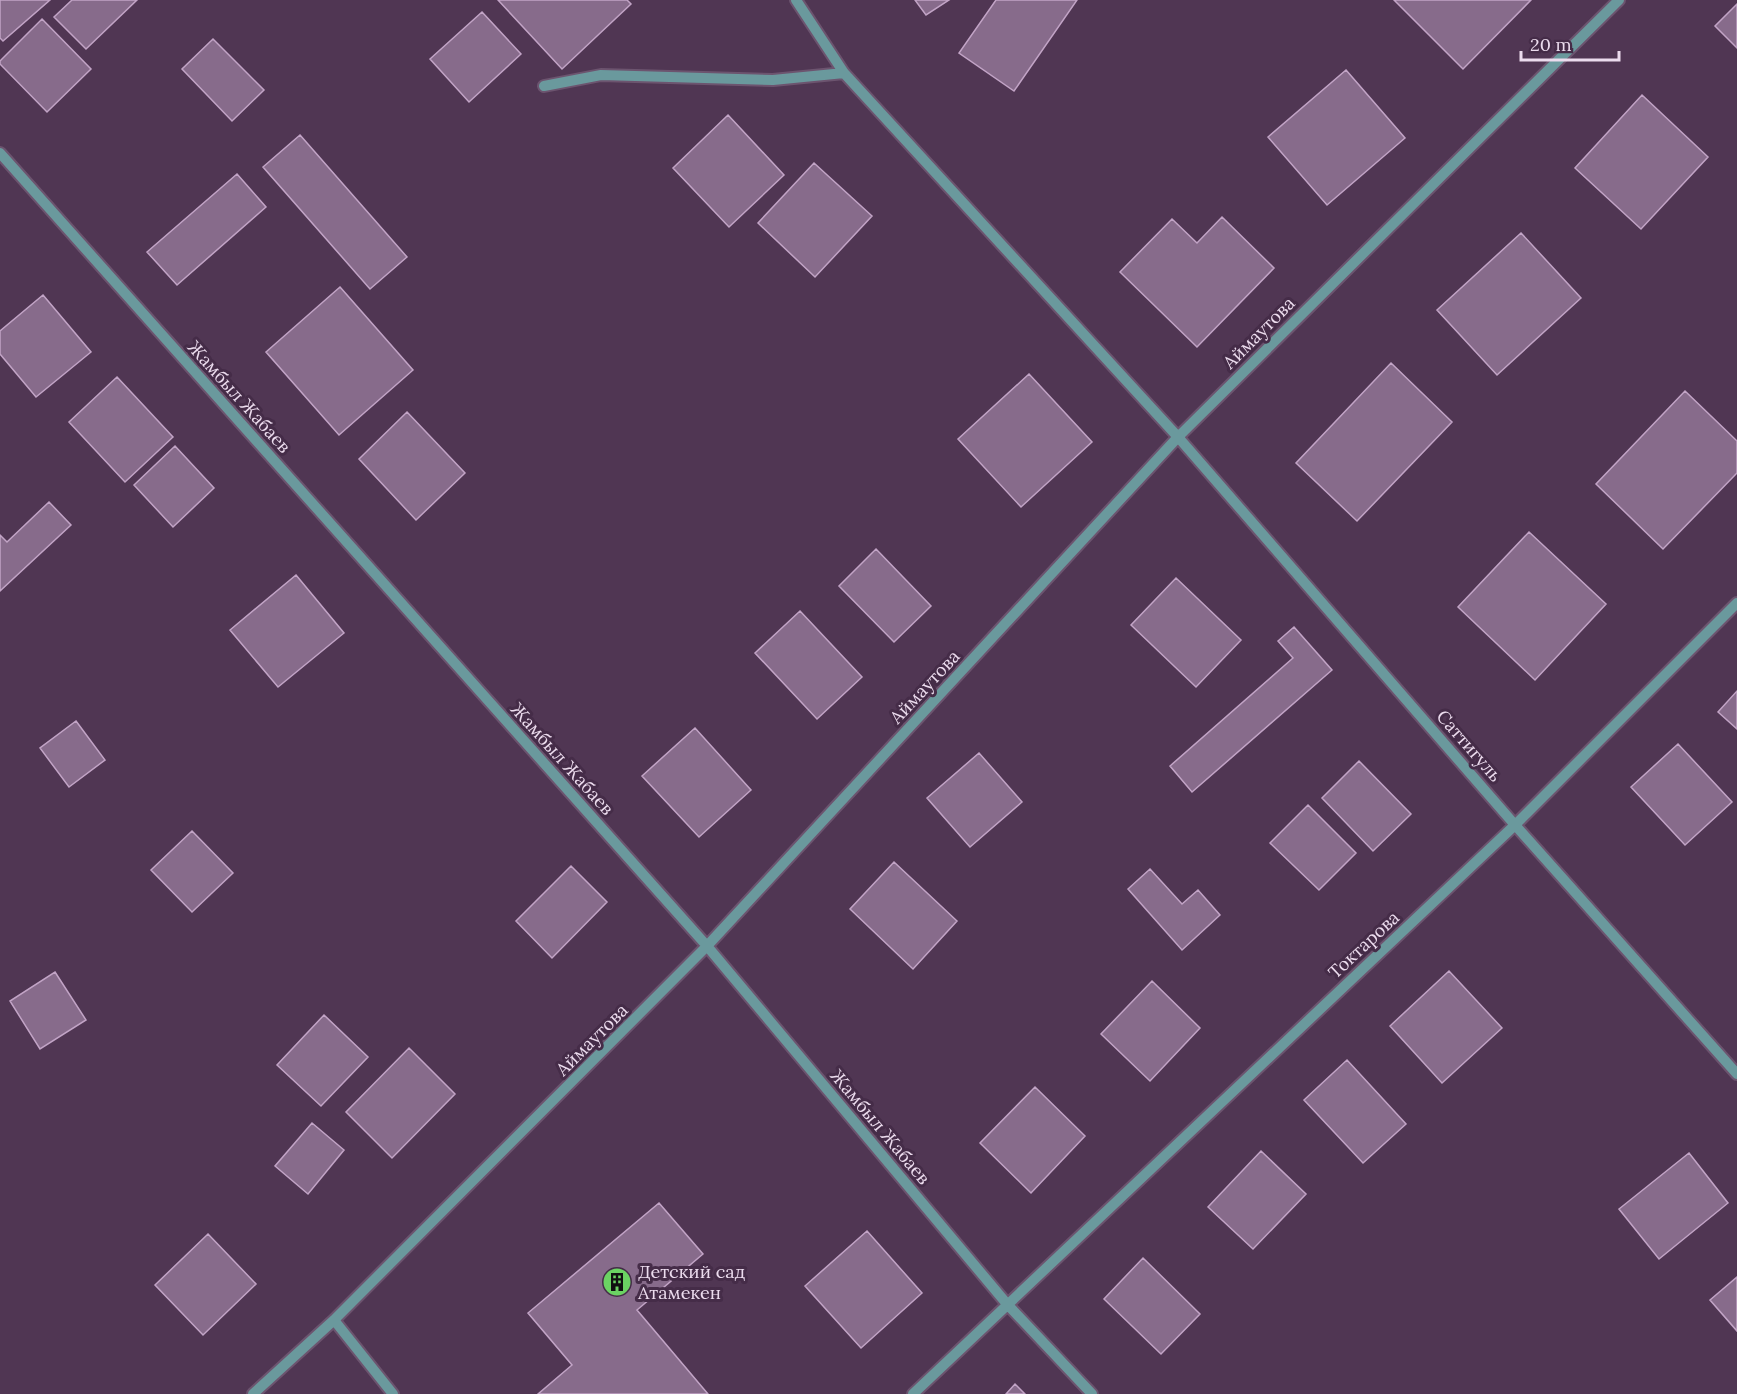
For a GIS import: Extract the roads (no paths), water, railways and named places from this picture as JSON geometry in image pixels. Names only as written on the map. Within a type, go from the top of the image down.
[{"type":"street","name":"Саттигуль","points":[[796,0],[844,73],[1178,437],[1515,825],[1737,1074]]},
{"type":"street","name":"Аймаутова","points":[[253,1394],[334,1320],[707,946],[1178,437],[1619,0]]},
{"type":"street","points":[[544,86],[601,75],[773,80],[844,73]]},
{"type":"street","name":"Жамбыл Жабаев","points":[[0,153],[707,946],[1008,1304],[1092,1394]]},
{"type":"street","name":"Токтарова","points":[[913,1394],[1515,825],[1737,603]]},
{"type":"street","points":[[334,1320],[393,1394]]},
{"type":"place","name":"Детский сад Атамекен","points":[[617,1282]]}]
